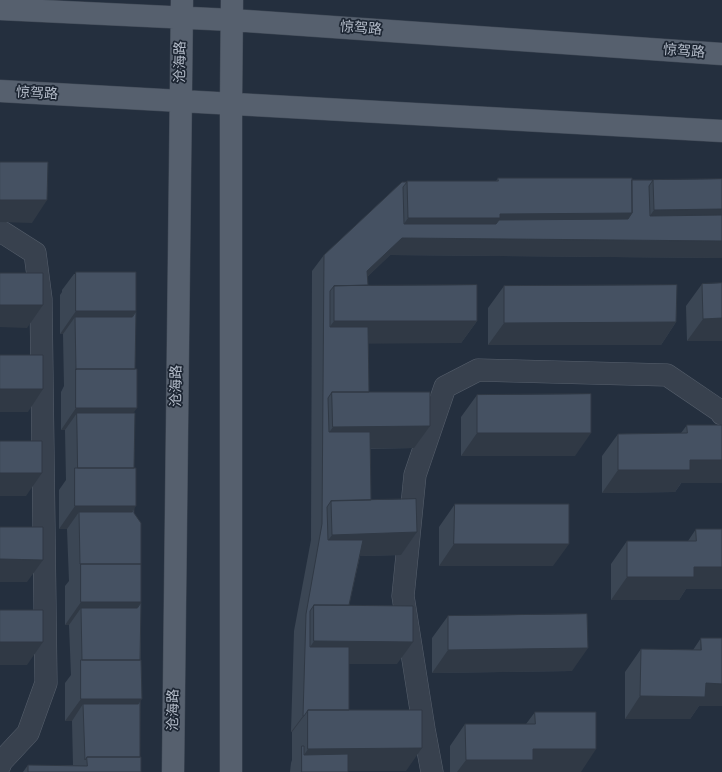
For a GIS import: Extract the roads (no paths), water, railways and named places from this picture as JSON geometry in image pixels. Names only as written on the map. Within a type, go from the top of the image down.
[{"type":"main road","name":"惊驾路","points":[[0,9],[232,10],[722,54]]},
{"type":"main road","name":"沧海路","points":[[173,772],[181,9]]},
{"type":"main road","points":[[231,772],[232,10]]},
{"type":"main road","name":"惊驾路","points":[[0,92],[722,130]]},
{"type":"lane","points":[[0,232],[35,253],[41,299],[46,683],[28,733],[1,762],[0,766]]},
{"type":"lane","points":[[432,772],[403,596],[415,475],[445,387],[478,370],[667,375],[720,411],[722,414]]}]
